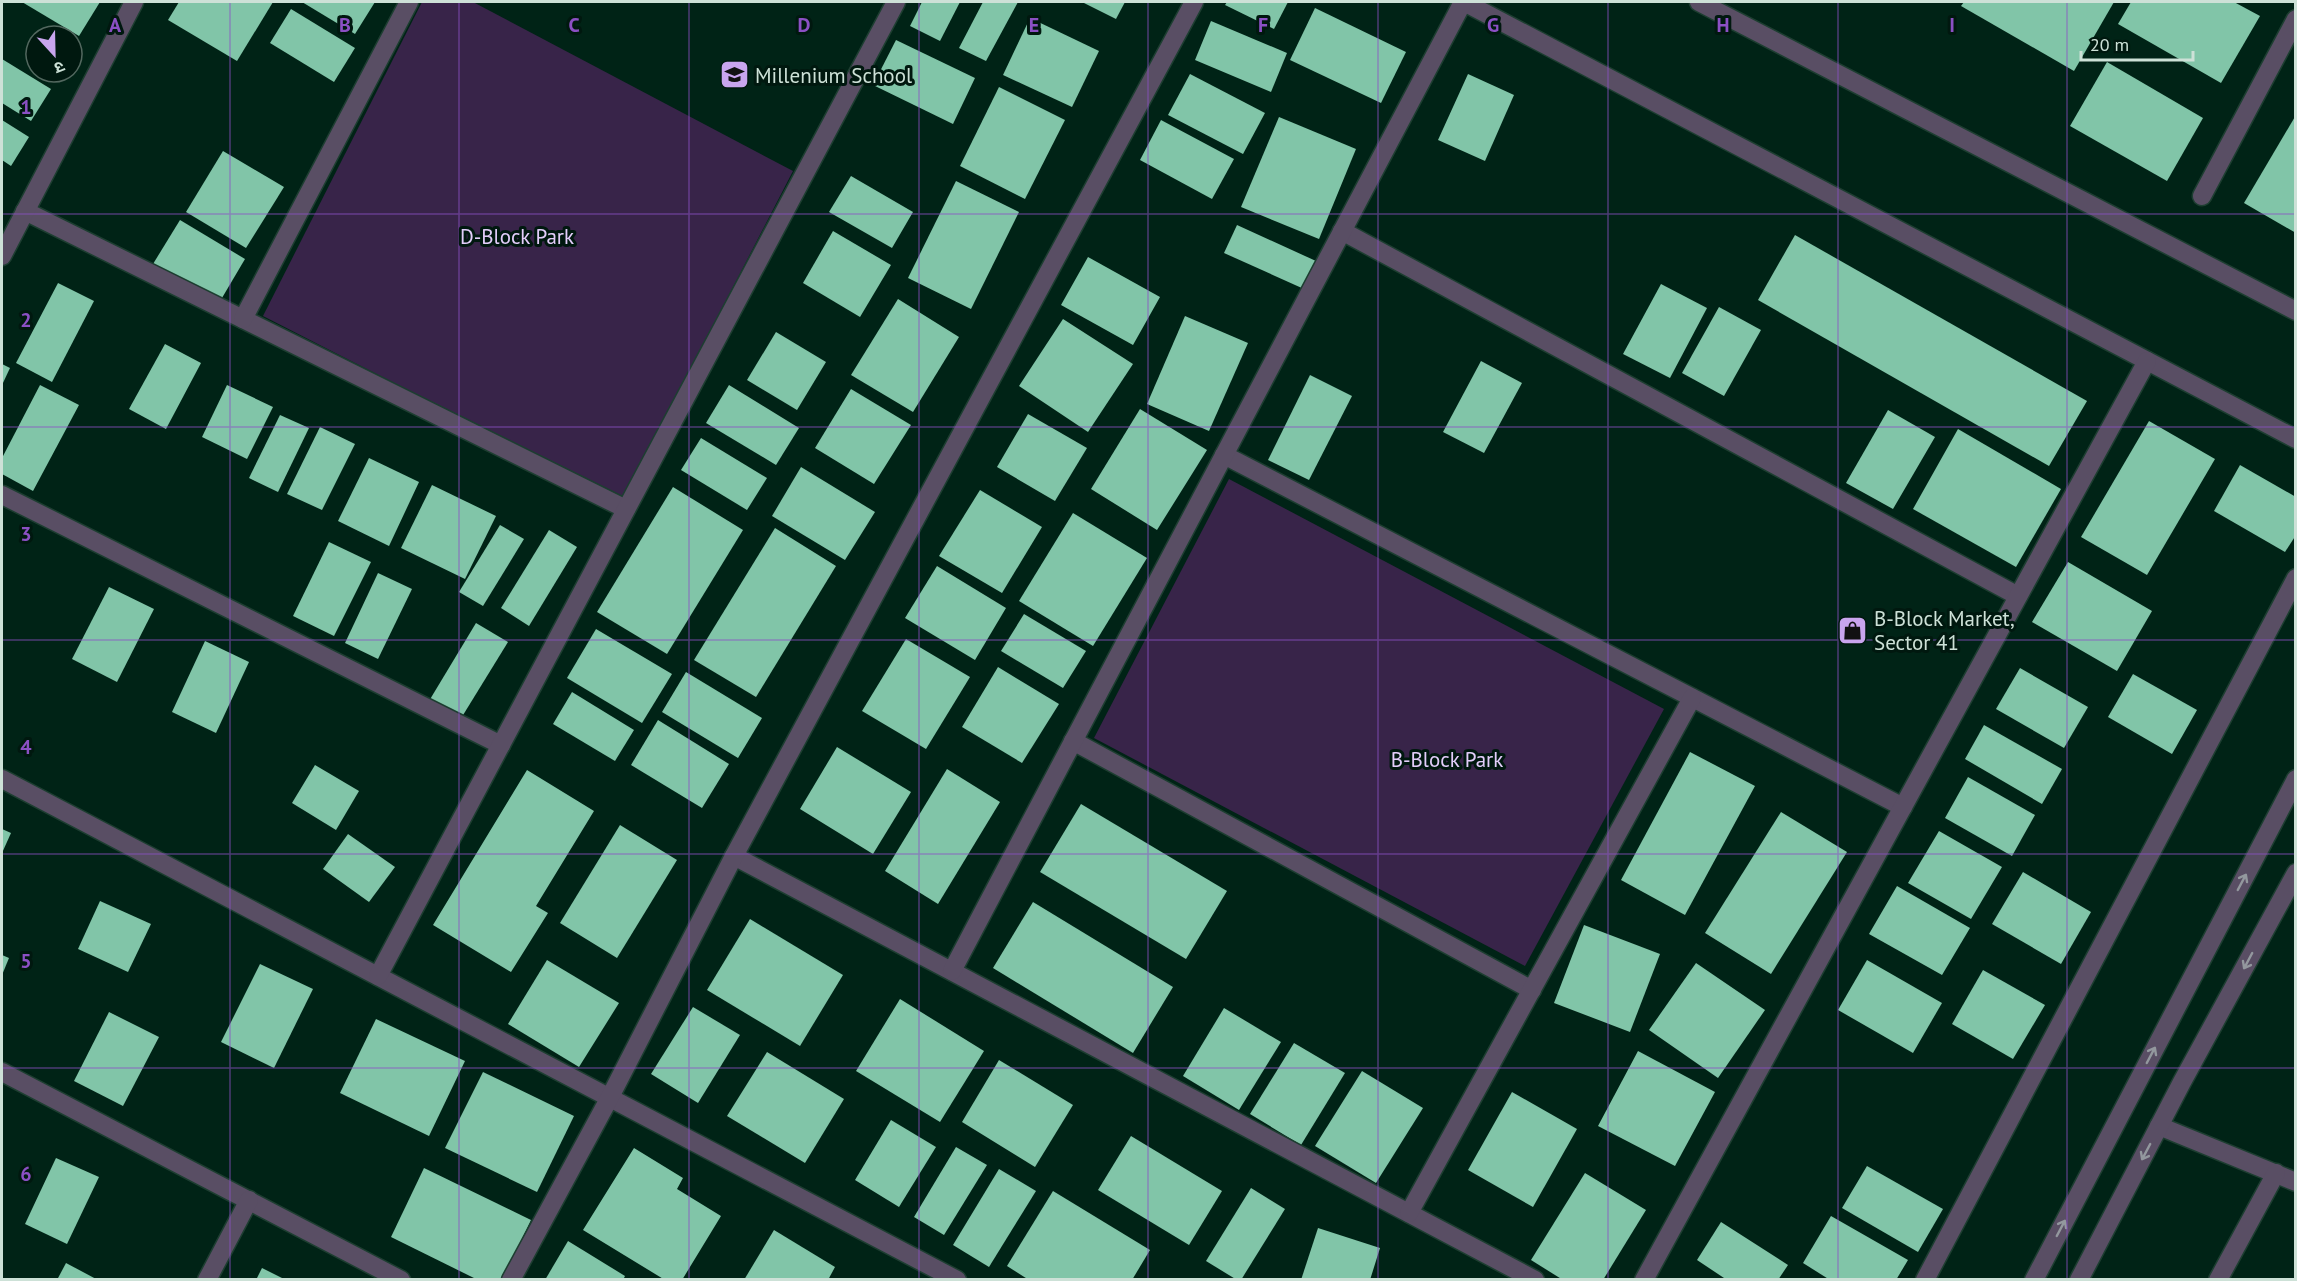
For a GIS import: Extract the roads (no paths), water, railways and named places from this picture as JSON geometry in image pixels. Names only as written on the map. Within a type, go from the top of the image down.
[{"type":"street","points":[[2,256],[134,2]]},
{"type":"street","points":[[243,319],[409,2]]},
{"type":"street","points":[[378,976],[896,2]]},
{"type":"street","points":[[511,1280],[610,1097],[734,856],[1194,2]]},
{"type":"street","points":[[952,971],[1464,2],[2295,439]]},
{"type":"street","points":[[1699,2],[2295,311]]},
{"type":"street","points":[[2202,196],[2295,19]]},
{"type":"street","points":[[25,211],[626,509]]},
{"type":"street","points":[[1342,231],[2018,596]]},
{"type":"street","points":[[1644,1280],[2147,361]]},
{"type":"street","points":[[1224,455],[1903,807]]},
{"type":"street","points":[[2,495],[501,745]]},
{"type":"street","points":[[1925,1280],[2295,578]]},
{"type":"street","points":[[1409,1213],[1692,698]]},
{"type":"street","points":[[1073,741],[1532,990]]},
{"type":"street","points":[[2,778],[957,1280]]},
{"type":"street","points":[[2034,1280],[2295,779]]},
{"type":"street","points":[[734,856],[1534,1280]]},
{"type":"street","points":[[2079,1280],[2295,873]]},
{"type":"street","points":[[2,1072],[401,1280]]},
{"type":"street","points":[[2159,1126],[2295,1182]]},
{"type":"street","points":[[2218,1280],[2276,1173]]},
{"type":"street","points":[[207,1280],[249,1200]]},
{"type":"place","name":"Millenium School","points":[[734,75]]},
{"type":"place","name":"B-Block Market, Sector 41","points":[[1853,630]]},
{"type":"park label","name":"D-Block Park","points":[[517,236]]},
{"type":"park label","name":"B-Block Park","points":[[1447,759]]}]
